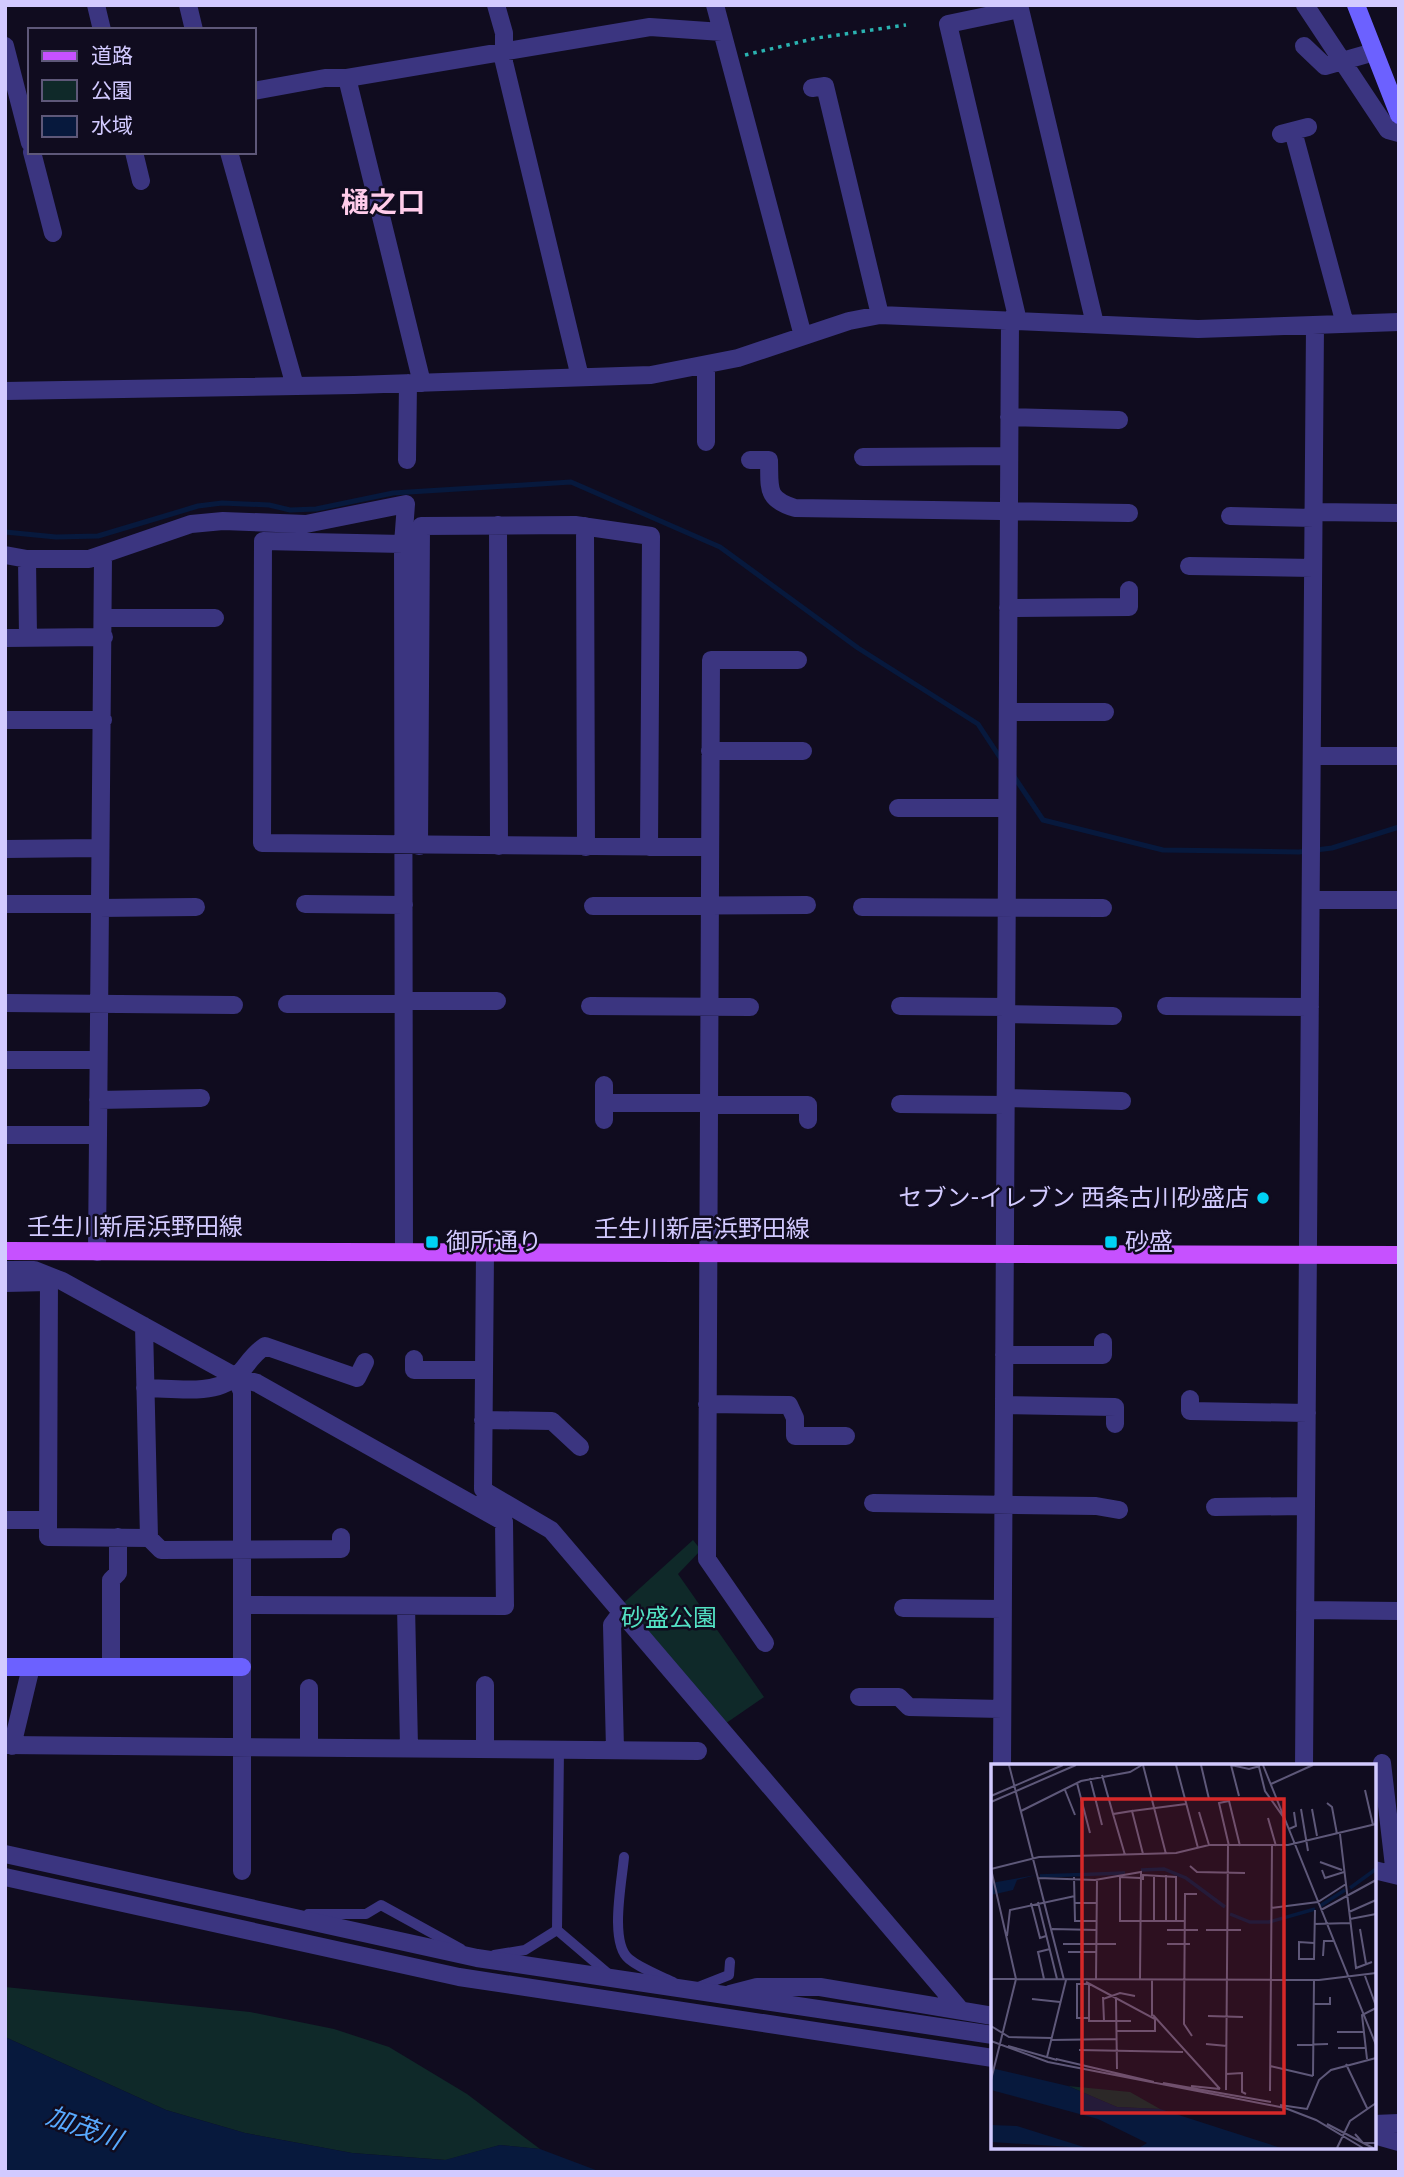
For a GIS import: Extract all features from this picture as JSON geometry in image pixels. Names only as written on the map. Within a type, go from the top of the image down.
[{"type":"main road","name":"壬生川新居浜野田線","points":[[5,1251],[1399,1255]]},
{"type":"street","points":[[96,5],[102,28]]},
{"type":"street","points":[[188,5],[194,28]]},
{"type":"street","points":[[496,5],[503,33],[503,62],[580,377]]},
{"type":"street","points":[[715,5],[803,336]]},
{"type":"street","points":[[1305,5],[1388,130],[1399,133]]},
{"type":"street","points":[[1356,5],[1399,115]]},
{"type":"street","points":[[1002,1764],[1009,417],[1014,321],[948,24],[1020,9],[1095,324]]},
{"type":"street","points":[[256,91],[650,27],[722,32]]},
{"type":"street","points":[[1304,46],[1325,66],[1374,52]]},
{"type":"street","points":[[5,47],[28,135]]},
{"type":"street","points":[[347,78],[415,383],[407,460]]},
{"type":"street","points":[[812,88],[825,86],[880,315]]},
{"type":"street","points":[[1294,130],[1345,324]]},
{"type":"street","points":[[33,154],[53,233]]},
{"type":"street","points":[[134,154],[141,181]]},
{"type":"street","points":[[230,154],[295,386]]},
{"type":"street","points":[[5,391],[415,383],[651,374],[706,365],[866,316],[880,315],[1198,329],[1399,321]]},
{"type":"street","points":[[1304,1764],[1315,325]]},
{"type":"street","points":[[706,365],[706,442]]},
{"type":"street","points":[[1009,417],[1119,419]]},
{"type":"street","points":[[863,457],[1009,456]]},
{"type":"street","points":[[750,460],[769,460],[770,492],[775,500],[795,508],[1129,513]]},
{"type":"street","points":[[5,555],[27,559],[89,559],[191,524],[223,521],[306,524],[406,504],[403,544],[412,581]]},
{"type":"street","points":[[1230,516],[1399,513]]},
{"type":"street","points":[[498,525],[499,846]]},
{"type":"street","points":[[404,1252],[404,905],[411,846],[412,581],[421,526],[585,526],[651,536],[649,847]]},
{"type":"street","points":[[585,526],[586,847]]},
{"type":"street","points":[[403,544],[263,541],[262,843],[710,848]]},
{"type":"street","points":[[97,1252],[103,556]]},
{"type":"street","points":[[27,559],[28,637]]},
{"type":"street","points":[[1189,566],[1313,568]]},
{"type":"street","points":[[1008,608],[1129,607],[1129,590]]},
{"type":"street","points":[[104,618],[215,618]]},
{"type":"street","points":[[5,638],[104,637]]},
{"type":"street","points":[[765,1643],[707,1559],[711,660],[798,660]]},
{"type":"street","points":[[1007,712],[1105,712]]},
{"type":"street","points":[[5,720],[103,720]]},
{"type":"street","points":[[710,751],[803,751]]},
{"type":"street","points":[[1312,756],[1399,756]]},
{"type":"street","points":[[898,808],[1007,808]]},
{"type":"street","points":[[5,849],[100,848]]},
{"type":"street","points":[[1311,900],[1399,900]]},
{"type":"street","points":[[5,904],[196,907]]},
{"type":"street","points":[[305,904],[404,905]]},
{"type":"street","points":[[593,906],[807,905]]},
{"type":"street","points":[[862,907],[1103,908]]},
{"type":"street","points":[[287,1004],[497,1001]]},
{"type":"street","points":[[5,1003],[233,1005]]},
{"type":"street","points":[[590,1006],[750,1007]]},
{"type":"street","points":[[900,1006],[1113,1016]]},
{"type":"street","points":[[1166,1006],[1310,1007]]},
{"type":"street","points":[[5,1060],[98,1060]]},
{"type":"street","points":[[98,1100],[201,1098]]},
{"type":"street","points":[[900,1104],[1122,1101]]},
{"type":"street","points":[[604,1102],[808,1105],[808,1120]]},
{"type":"street","points":[[5,1135],[98,1135]]},
{"type":"street","points":[[242,1605],[505,1606],[504,1522],[484,1500],[482,1489],[485,1252]]},
{"type":"street","points":[[5,1270],[34,1270],[236,1377],[257,1383],[484,1500],[551,1530],[617,1617],[959,2008]]},
{"type":"street","points":[[5,1283],[49,1279]]},
{"type":"street","points":[[49,1279],[48,1537],[149,1538],[161,1550],[341,1549],[341,1537]]},
{"type":"street","points":[[144,1326],[149,1538]]},
{"type":"street","points":[[1004,1355],[1103,1355],[1103,1342]]},
{"type":"street","points":[[145,1388],[216,1387],[236,1377],[249,1357],[265,1346],[356,1378],[365,1362]]},
{"type":"street","points":[[414,1359],[414,1370],[484,1370]]},
{"type":"street","points":[[236,1377],[242,1392],[242,1871]]},
{"type":"street","points":[[1190,1399],[1190,1411],[1307,1413]]},
{"type":"street","points":[[707,1404],[789,1405],[795,1418],[795,1436],[846,1436]]},
{"type":"street","points":[[1004,1405],[1115,1407],[1115,1424]]},
{"type":"street","points":[[483,1420],[552,1422],[580,1447]]},
{"type":"street","points":[[873,1503],[1096,1506],[1119,1510]]},
{"type":"street","points":[[1215,1507],[1306,1506]]},
{"type":"street","points":[[5,1520],[48,1520]]},
{"type":"street","points":[[111,1667],[111,1580],[118,1573],[118,1537]]},
{"type":"street","points":[[407,1606],[409,1747]]},
{"type":"street","points":[[902,1608],[1003,1609]]},
{"type":"street","points":[[1305,1610],[1399,1611]]},
{"type":"street","points":[[615,1749],[617,1617]]},
{"type":"street","points":[[5,1667],[242,1667]]},
{"type":"street","points":[[31,1667],[9,1745],[698,1751]]},
{"type":"street","points":[[485,1685],[485,1748]]},
{"type":"street","points":[[309,1688],[309,1747]]},
{"type":"street","points":[[859,1697],[899,1697],[909,1707],[1002,1709]]},
{"type":"street","points":[[1376,1871],[1397,1876],[1382,1763]]},
{"type":"street","points":[[5,1854],[477,1958],[991,2035]]},
{"type":"street","points":[[5,1877],[459,1976],[991,2058]]},
{"type":"street","points":[[723,1996],[757,1987],[790,1985],[844,1990],[991,2016]]},
{"type":"street","points":[[1376,2124],[1399,2123]]},
{"type":"street","points":[[1376,2136],[1399,2142]]},
{"type":"lane","points":[[557,1930],[559,1749]]},
{"type":"lane","points":[[624,1857],[617,1939],[630,1961],[690,1991],[729,1975],[730,1962]]},
{"type":"lane","points":[[276,1914],[366,1914],[381,1905],[477,1958],[525,1950],[557,1930]]},
{"type":"lane","points":[[557,1930],[615,1979]]},
{"type":"path","points":[[729,59],[817,38],[905,25]]},
{"type":"green space","name":"砂盛公園","points":[[693,1540],[701,1550],[678,1574],[764,1697],[719,1728],[618,1608]]},
{"type":"green space","points":[[5,1987],[250,2012],[334,2029],[389,2047],[467,2094],[540,2149],[500,2145],[446,2160],[352,2153],[245,2133],[166,2110],[5,2037]]},
{"type":"water","name":"加茂川","points":[[5,2037],[166,2110],[245,2133],[352,2153],[445,2160],[500,2145],[540,2149],[601,2172],[5,2172]]},
{"type":"waterway","points":[[5,532],[56,537],[98,536],[198,506],[222,503],[269,505],[290,510],[316,509],[393,493],[571,482],[720,547],[858,648],[978,724],[1001,759]]},
{"type":"waterway","points":[[1013,775],[1043,820],[1163,850],[1299,852],[1332,848],[1399,827]]},
{"type":"place","name":"セブン-イレブン 西条古川砂盛店","points":[[1263,1198]]},
{"type":"place","name":"御所通り","points":[[432,1242]]},
{"type":"place","name":"砂盛","points":[[1111,1242]]},
{"type":"district","name":"樋之口","points":[[383,202]]}]
